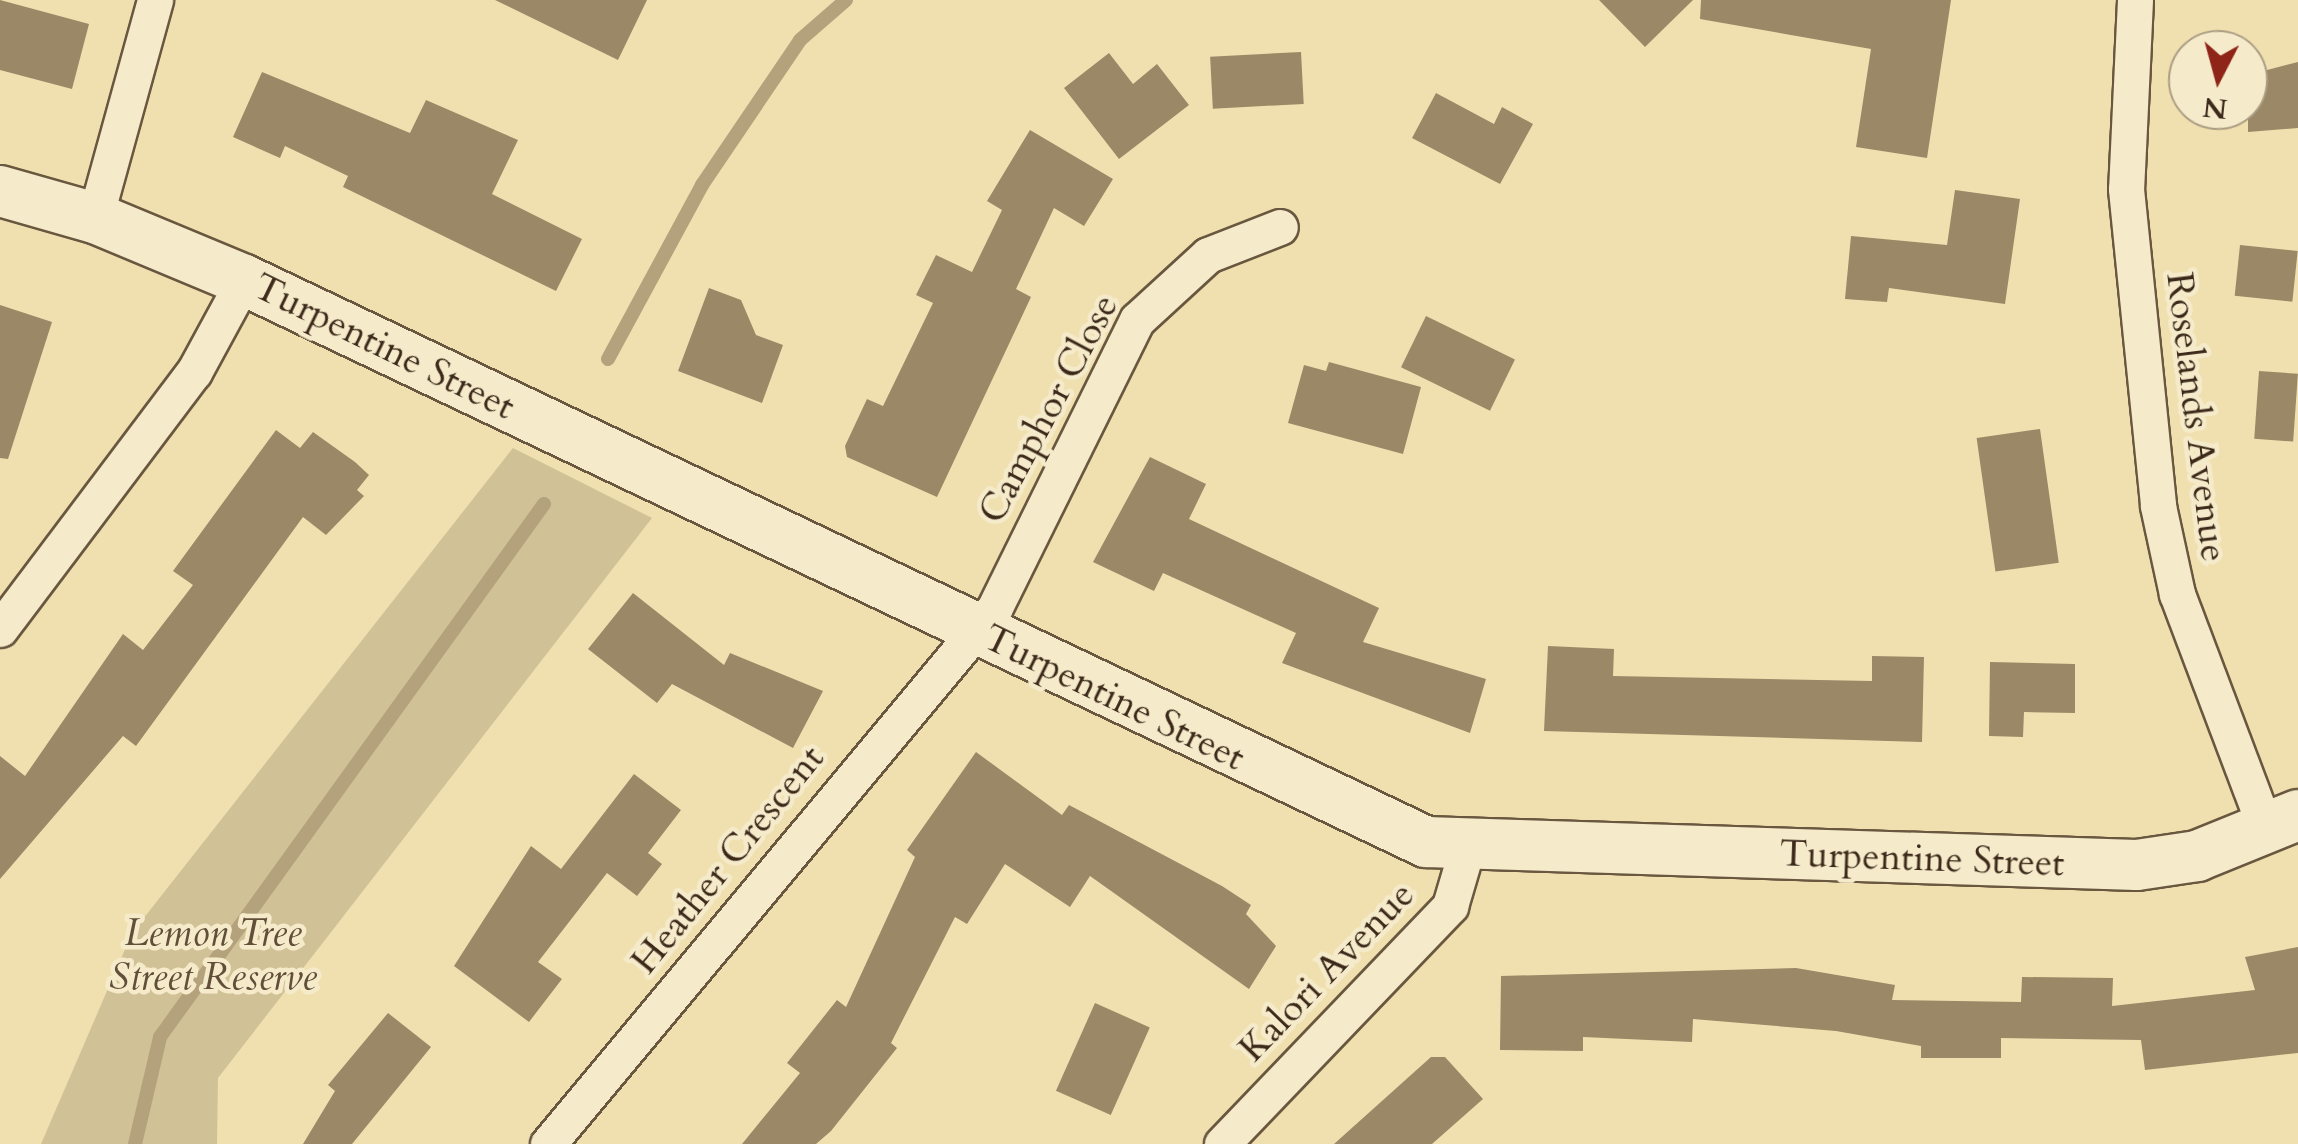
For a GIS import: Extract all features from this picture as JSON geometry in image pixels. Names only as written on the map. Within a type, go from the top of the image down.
[{"type":"street","points":[[95,218],[155,0]]},
{"type":"street","name":"Roselands Avenue","points":[[2135,0],[2126,189],[2158,506],[2176,594],[2282,822]]},
{"type":"street","name":"Turpentine Street","points":[[0,192],[95,218],[244,280],[1384,828],[1468,845],[2137,866],[2197,856],[2282,822]]},
{"type":"street","name":"Camphor Close","points":[[973,630],[994,609],[1137,320],[1208,255],[1280,227]]},
{"type":"street","points":[[0,630],[194,372],[244,280]]},
{"type":"street","name":"Heather Crescent","points":[[548,1144],[973,630]]},
{"type":"street","name":"Kalori Avenue","points":[[1222,1144],[1450,906],[1468,845]]},
{"type":"green space","name":"Lemon Tree Street Reserve","points":[[513,448],[652,518],[218,1078],[217,1144],[41,1144],[132,933]]},
{"type":"building","points":[[0,0],[89,24],[72,89],[0,70]]},
{"type":"building","points":[[495,0],[647,0],[618,60]]},
{"type":"building","points":[[1599,0],[1693,0],[1645,47]]},
{"type":"building","points":[[1701,0],[1951,0],[1927,158],[1856,147],[1871,49],[1700,19]]},
{"type":"building","points":[[1301,52],[1304,104],[1213,109],[1210,57]]},
{"type":"building","points":[[1109,53],[1133,84],[1157,64],[1189,105],[1119,159],[1064,88]]},
{"type":"building","points":[[2298,62],[2298,128],[2248,132],[2268,130],[2268,70]]},
{"type":"building","points":[[262,72],[410,133],[426,100],[518,140],[492,194],[582,239],[556,291],[343,187],[348,176],[285,146],[280,158],[233,137]]},
{"type":"building","points":[[1436,93],[1494,124],[1502,107],[1533,124],[1500,184],[1412,138]]},
{"type":"building","points":[[1030,130],[1113,179],[1084,226],[1054,208],[1016,289],[1031,297],[937,497],[847,457],[845,446],[867,399],[883,406],[933,303],[916,295],[936,255],[972,272],[1002,210],[987,201]]},
{"type":"building","points":[[1955,190],[2020,199],[2005,304],[1889,288],[1887,302],[1845,299],[1851,236],[1947,245]]},
{"type":"building","points":[[2240,245],[2298,251],[2292,302],[2235,296]]},
{"type":"building","points":[[709,288],[741,300],[756,335],[783,345],[762,403],[678,371]]},
{"type":"building","points":[[0,305],[52,322],[8,459],[0,458]]},
{"type":"building","points":[[1426,316],[1515,359],[1490,411],[1401,367]]},
{"type":"building","points":[[1329,362],[1421,387],[1403,454],[1288,423],[1304,365],[1326,371]]},
{"type":"building","points":[[2259,371],[2298,374],[2293,442],[2254,439]]},
{"type":"building","points":[[2040,429],[2059,563],[1995,572],[1977,438]]},
{"type":"building","points":[[276,430],[300,448],[313,432],[355,462],[369,475],[357,490],[364,496],[326,535],[303,517],[136,746],[123,736],[0,879],[0,756],[25,776],[123,634],[143,650],[193,585],[173,571]]},
{"type":"building","points":[[1150,457],[1206,484],[1189,519],[1379,608],[1363,642],[1486,679],[1470,733],[1282,663],[1296,633],[1163,573],[1154,591],[1093,562]]},
{"type":"building","points":[[633,593],[724,665],[730,653],[823,691],[793,748],[672,684],[657,703],[588,649]]},
{"type":"building","points":[[1548,646],[1614,649],[1613,676],[1872,681],[1872,656],[1924,657],[1922,742],[1544,731]]},
{"type":"building","points":[[1990,662],[2075,664],[2075,713],[2024,712],[2023,737],[1989,736]]},
{"type":"building","points":[[976,752],[1062,815],[1069,805],[1222,886],[1251,905],[1246,914],[1276,946],[1249,989],[1090,876],[1070,907],[1005,864],[967,924],[955,917],[891,1043],[897,1048],[831,1131],[816,1144],[742,1144],[800,1073],[787,1063],[837,1000],[846,1007],[915,857],[907,850]]},
{"type":"building","points":[[634,774],[681,810],[648,853],[662,864],[637,896],[607,873],[538,962],[562,979],[529,1022],[454,966],[531,846],[561,869]]},
{"type":"building","points":[[2298,947],[2298,1053],[2145,1070],[2141,1040],[2001,1038],[2001,1058],[1921,1058],[1921,1046],[1836,1031],[1693,1019],[1692,1042],[1583,1037],[1583,1051],[1500,1050],[1501,976],[1796,968],[1895,985],[1892,1000],[2021,1002],[2022,977],[2113,978],[2112,1006],[2255,990],[2245,957]]},
{"type":"building","points":[[1095,1003],[1150,1027],[1111,1115],[1056,1091]]},
{"type":"building","points":[[388,1013],[431,1047],[352,1144],[303,1144],[335,1091],[328,1085]]},
{"type":"building","points":[[1431,1057],[1445,1057],[1483,1099],[1432,1144],[1334,1144]]},
{"type":"waterway","points":[[608,359],[702,185],[800,40],[846,0]]},
{"type":"waterway","points":[[135,1144],[160,1037],[544,504]]}]
